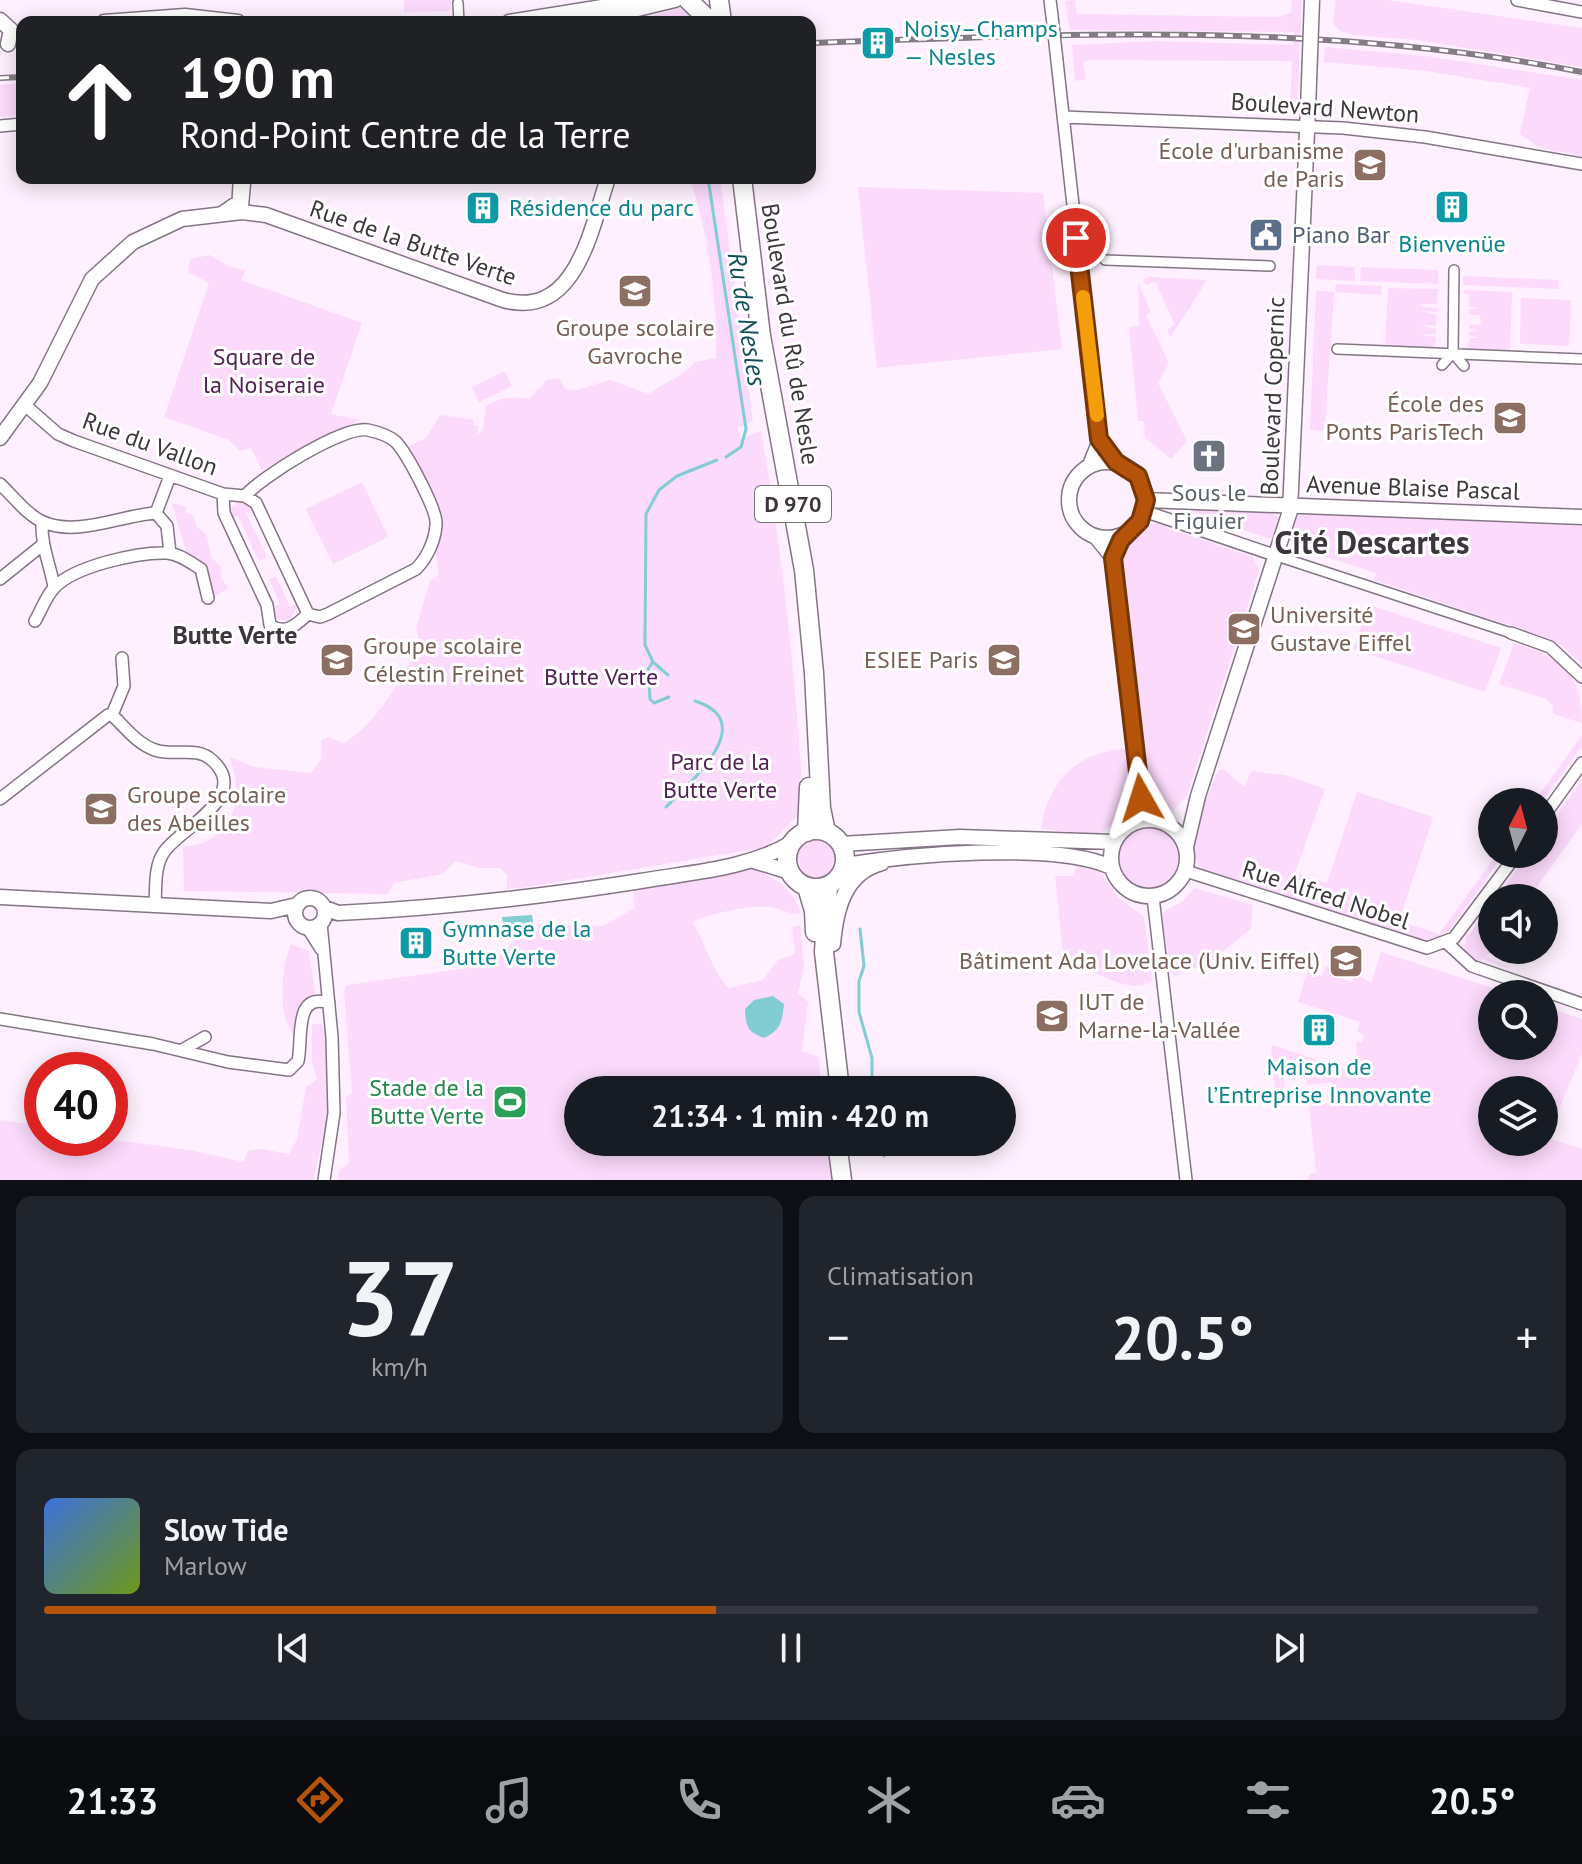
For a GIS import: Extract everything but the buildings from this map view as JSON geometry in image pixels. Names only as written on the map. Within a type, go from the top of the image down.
[{"type":"main road","points":[[689,0],[711,0]]},
{"type":"main road","points":[[689,0],[705,16]]},
{"type":"main road","points":[[732,184],[757,367],[795,574],[806,686],[810,801],[817,837]]},
{"type":"main road","name":"Boulevard du Rû de Nesle","points":[[743,184],[761,336],[804,570],[814,673],[821,808],[817,837]]},
{"type":"main road","name":"Boulevard du Rû de Nesle","points":[[817,837],[845,865]]},
{"type":"main road","name":"Boulevard du Rû de Nesle","points":[[790,872],[787,854],[817,837]]},
{"type":"main road","points":[[807,887],[828,886],[839,877],[845,865]]},
{"type":"main road","points":[[790,872],[807,887],[814,911],[821,1031],[828,1076]]},
{"type":"main road","points":[[828,886],[824,952],[838,1076]]},
{"type":"main road","points":[[839,1156],[842,1180]]},
{"type":"main road","points":[[847,1156],[850,1180]]},
{"type":"street","points":[[546,16],[645,0]]},
{"type":"street","points":[[608,16],[675,0]]},
{"type":"street","points":[[1050,0],[1099,439],[1088,466],[1072,485],[1070,510],[1085,531],[1096,537],[1113,558],[1141,798],[1135,822],[1114,842],[1111,867]]},
{"type":"street","name":"Boulevard Copernic","points":[[1186,847],[1198,796],[1291,505],[1312,0]]},
{"type":"street","points":[[1517,0],[1582,12]]},
{"type":"street","points":[[458,3],[459,16]]},
{"type":"street","points":[[10,23],[10,43]]},
{"type":"street","name":"Boulevard Newton","points":[[1063,117],[1308,117],[1582,164]]},
{"type":"street","points":[[221,213],[238,201],[240,184]]},
{"type":"street","points":[[241,184],[244,206]]},
{"type":"street","name":"Rue de la Butte Verte","points":[[0,438],[26,406],[83,293],[101,268],[125,247],[156,229],[182,219],[244,206],[503,300],[528,303],[553,295],[573,274],[606,184]]},
{"type":"street","points":[[1105,260],[1270,266]]},
{"type":"street","points":[[1454,270],[1453,353],[1464,366]]},
{"type":"street","points":[[1337,349],[1582,359]]},
{"type":"street","points":[[1442,365],[1453,353]]},
{"type":"street","name":"Rue du Vallon","points":[[26,406],[58,434],[223,494],[245,496]]},
{"type":"street","points":[[223,494],[224,513],[267,605],[270,625],[285,630],[308,614],[320,617],[328,614],[414,571],[426,558],[436,526],[436,515],[405,457],[389,437],[362,429],[338,437],[268,476],[245,496],[256,503],[308,614]]},
{"type":"street","points":[[1099,439],[1116,462],[1138,476],[1145,506],[1113,558]]},
{"type":"street","points":[[1088,466],[1116,462]]},
{"type":"street","points":[[156,513],[170,476]]},
{"type":"street","points":[[0,484],[42,522],[78,527],[156,513]]},
{"type":"street","name":"Avenue Blaise Pascal","points":[[1145,506],[1291,505],[1582,517]]},
{"type":"street","points":[[1145,506],[1277,556],[1550,647],[1582,677]]},
{"type":"street","points":[[156,513],[167,526],[170,553]]},
{"type":"street","points":[[42,522],[41,546],[50,563],[54,587]]},
{"type":"street","points":[[1096,537],[1125,534]]},
{"type":"street","points":[[0,579],[41,546]]},
{"type":"street","points":[[35,621],[54,587],[106,562],[170,553],[201,569],[208,598]]},
{"type":"street","points":[[112,715],[124,686],[122,658]]},
{"type":"street","points":[[0,799],[38,766],[112,715]]},
{"type":"street","points":[[112,715],[152,749],[197,752],[212,761],[219,772],[222,786],[216,804],[161,855],[155,905]]},
{"type":"street","points":[[1558,796],[1582,763]]},
{"type":"street","points":[[1135,822],[1159,821],[1186,811],[1198,796]]},
{"type":"street","points":[[845,865],[916,856],[1040,855],[1086,859],[1111,867],[1126,890],[1153,897],[1173,889],[1186,871],[1186,847],[1181,837],[1159,821],[1141,798]]},
{"type":"street","points":[[0,897],[316,916],[443,908],[523,899],[753,861],[817,837],[960,837],[1114,842]]},
{"type":"street","points":[[829,992],[839,900],[869,867],[916,856]]},
{"type":"street","points":[[753,861],[790,872]]},
{"type":"street","points":[[1507,868],[1462,929],[1447,943],[1472,966],[1582,1004]]},
{"type":"street","name":"Rue Alfred Nobel","points":[[1186,871],[1408,945],[1427,948],[1447,943]]},
{"type":"street","points":[[1153,897],[1186,1180]]},
{"type":"street","points":[[316,916],[329,1003],[334,1113],[324,1180]]},
{"type":"street","points":[[0,1019],[182,1050],[228,1062],[289,1070],[298,1061],[302,1011],[308,1003],[329,1003]]},
{"type":"street","points":[[182,1050],[205,1037]]},
{"type":"green space","points":[[404,0],[451,0],[451,11],[404,12]]},
{"type":"green space","points":[[1075,0],[1077,14],[1279,17],[1292,12],[1291,0],[1302,0],[1297,105],[1290,114],[1292,61],[1089,60],[1083,63],[1086,79],[1075,81],[1072,45],[1157,41],[1293,45],[1294,32],[1070,30],[1065,1]]},
{"type":"green space","points":[[1335,0],[1388,0],[1582,28],[1582,67],[1417,40],[1353,35],[1340,31],[1333,23]]},
{"type":"green space","points":[[683,7],[693,16],[652,16]]},
{"type":"green space","points":[[1325,47],[1426,56],[1582,80],[1582,156],[1540,148],[1520,134],[1530,88],[1427,71],[1324,62]]},
{"type":"green space","points":[[16,84],[16,116],[0,117],[0,85]]},
{"type":"green space","name":"Parc de la Butte Verte","points":[[691,184],[721,184],[753,421],[738,428],[740,439],[761,431],[782,571],[797,710],[803,804],[796,817],[767,847],[521,888],[507,889],[507,875],[500,868],[479,868],[456,861],[442,874],[394,883],[388,894],[184,891],[183,847],[214,837],[231,816],[236,788],[229,757],[254,767],[311,773],[322,758],[321,741],[328,737],[344,743],[357,734],[388,699],[420,646],[416,628],[430,581],[439,575],[435,548],[443,529],[442,515],[405,448],[426,438],[440,415],[473,419],[473,424],[479,427],[477,435],[483,430],[486,406],[507,398],[529,399],[547,380],[559,378],[565,389],[577,390],[610,380],[649,394],[685,372],[695,362],[716,358],[710,266]]},
{"type":"green space","points":[[858,187],[1043,193],[1062,349],[877,368]]},
{"type":"green space","name":"Square de la Noiseraie","points":[[210,255],[230,267],[246,270],[241,280],[362,323],[331,414],[359,420],[262,470],[251,448],[240,451],[229,440],[164,417],[209,283],[188,272],[190,259]]},
{"type":"green space","points":[[1317,265],[1355,267],[1355,281],[1316,279]]},
{"type":"green space","points":[[1361,267],[1438,270],[1438,284],[1360,281]]},
{"type":"green space","points":[[1463,276],[1559,280],[1558,289],[1463,285]]},
{"type":"green space","points":[[1149,277],[1207,280],[1170,338],[1167,330],[1175,325],[1155,281],[1146,285],[1143,280]]},
{"type":"green space","points":[[1138,283],[1151,312],[1146,315],[1169,363],[1158,383],[1187,441],[1171,459],[1145,438],[1144,421],[1138,421],[1129,327],[1139,326]]},
{"type":"green space","points":[[1336,284],[1382,286],[1381,295],[1334,292],[1325,425],[1323,431],[1310,430],[1316,291],[1335,292]]},
{"type":"green space","points":[[1388,288],[1438,289],[1437,304],[1421,304],[1421,307],[1437,308],[1437,312],[1420,311],[1437,315],[1436,326],[1419,325],[1436,329],[1436,334],[1419,335],[1436,337],[1435,347],[1385,345]]},
{"type":"green space","points":[[1464,290],[1512,292],[1510,350],[1467,348],[1470,338],[1480,338],[1468,335],[1469,331],[1479,330],[1469,329],[1469,325],[1484,324],[1480,315],[1469,314],[1469,309],[1481,308],[1469,307],[1470,295],[1464,294]]},
{"type":"green space","points":[[1521,298],[1571,300],[1569,346],[1520,344]]},
{"type":"green space","points":[[505,371],[512,386],[479,402],[472,387]]},
{"type":"green space","points":[[362,482],[388,537],[333,564],[306,509]]},
{"type":"green space","points":[[241,501],[255,509],[246,513],[267,557],[259,561],[238,516],[230,519],[230,509]]},
{"type":"green space","points":[[172,503],[187,507],[185,512],[193,515],[197,527],[207,536],[211,557],[222,568],[221,577],[228,588],[214,597],[203,568],[187,555]]},
{"type":"green space","points":[[1191,508],[1272,512],[1280,520],[1271,539],[1191,513]]},
{"type":"green space","points":[[1306,512],[1582,526],[1582,664],[1562,646],[1545,637],[1374,580],[1376,573],[1292,546],[1288,538],[1295,519]]},
{"type":"green space","points":[[1162,522],[1168,525],[1167,528],[1253,557],[1259,570],[1187,795],[1170,815],[1153,811],[1148,804],[1143,765],[1147,764],[1121,548],[1143,526]]},
{"type":"green space","points":[[276,576],[290,607],[296,604],[297,607],[289,621],[277,619],[272,608],[280,604],[269,579]]},
{"type":"green space","points":[[1369,605],[1501,648],[1485,692],[1353,649]]},
{"type":"green space","points":[[1514,643],[1544,654],[1566,669],[1578,691],[1582,723],[1553,714],[1553,706],[1546,699],[1499,684]]},
{"type":"green space","points":[[1582,735],[1582,746],[1552,788],[1544,788]]},
{"type":"green space","points":[[1127,748],[1134,808],[1099,835],[1041,829],[1051,796],[1068,772],[1094,756]]},
{"type":"green space","points":[[1223,769],[1245,787],[1251,771],[1285,775],[1325,789],[1295,873],[1327,883],[1357,792],[1433,817],[1399,921],[1439,934],[1487,868],[1494,868],[1482,884],[1478,884],[1478,890],[1448,932],[1433,939],[1420,939],[1203,869],[1196,860],[1195,836],[1218,770]]},
{"type":"green space","points":[[1582,780],[1582,824],[1558,858],[1558,813]]},
{"type":"green space","points":[[1148,826],[1170,835],[1179,857],[1170,879],[1148,888],[1126,879],[1117,857],[1126,835]]},
{"type":"green space","points":[[816,836],[832,842],[838,858],[832,874],[816,880],[800,874],[794,858],[800,842]]},
{"type":"green space","points":[[1076,866],[1100,872],[1118,897],[1144,917],[1152,980],[1144,985],[1133,986],[1107,978],[1063,952],[1055,876],[1074,876]]},
{"type":"green space","points":[[756,868],[789,891],[801,913],[752,907],[692,922],[718,974],[729,988],[763,980],[778,960],[795,954],[792,927],[800,925],[804,966],[798,993],[808,1002],[802,1051],[819,1057],[820,1076],[564,1076],[564,1156],[832,1156],[836,1180],[338,1180],[339,1170],[349,1163],[346,1097],[352,1094],[344,992],[347,985],[489,965],[515,940],[535,937],[538,924],[603,926],[635,908],[633,889]]},
{"type":"green space","points":[[1518,868],[1550,868],[1539,884],[1506,884]]},
{"type":"green space","points":[[1194,888],[1253,905],[1251,929],[1208,963],[1176,976],[1169,971],[1162,913],[1183,901]]},
{"type":"green space","points":[[1478,923],[1478,963],[1464,951],[1466,934],[1469,935]]},
{"type":"green space","points":[[291,944],[309,951],[315,993],[300,1004],[296,1033],[292,1033],[287,1024],[283,1001],[283,976]]},
{"type":"green space","points":[[1313,950],[1317,952],[1310,972],[1322,976],[1326,966],[1334,969],[1333,976],[1352,982],[1355,973],[1371,983],[1381,952],[1478,983],[1478,1060],[1558,1060],[1558,1011],[1582,1019],[1582,1054],[1558,1112],[1558,1076],[1478,1076],[1478,1156],[1558,1156],[1558,1141],[1582,1149],[1582,1180],[1307,1180],[1310,1174],[1316,1172],[1309,1106],[1333,1103],[1339,1091],[1331,1082],[1307,1085],[1305,1067],[1298,1067],[1297,1063],[1283,1069],[1286,1096],[1276,1097],[1273,1045],[1350,1071],[1356,1059],[1357,1041],[1362,1042],[1364,1035],[1357,1032],[1360,1022],[1298,1002]]},
{"type":"green space","points":[[321,1023],[326,1033],[329,1114],[313,1180],[0,1180],[0,1120],[24,1123],[24,1156],[128,1156],[128,1142],[193,1151],[243,1162],[248,1151],[261,1149],[289,1154],[297,1139],[306,1087],[317,1079],[312,1061],[312,1025]]},
{"type":"water","points":[[532,915],[534,928],[504,931],[502,917]]},
{"type":"water","points":[[773,996],[784,1004],[782,1016],[780,1025],[764,1038],[748,1028],[745,1009],[754,1000]]},
{"type":"waterway","name":"Ru de Nesles","points":[[709,184],[746,429],[741,447],[726,457]]},
{"type":"waterway","name":"Ru de Nesles","points":[[668,675],[653,662],[645,645],[646,514],[659,490],[677,476],[717,460]]},
{"type":"waterway","name":"Ru de Nesles","points":[[653,662],[648,669],[650,699],[654,703],[669,697]]},
{"type":"waterway","name":"Ru de Nesles","points":[[666,807],[703,768],[721,737],[722,723],[714,711],[695,701]]},
{"type":"waterway","points":[[860,929],[864,966],[859,981],[859,1012],[872,1058],[872,1076]]},
{"type":"railway","points":[[816,43],[1101,35],[1293,38],[1485,56],[1582,72]]},
{"type":"railway","points":[[0,78],[16,77]]},
{"type":"slow traffic","points":[[1083,297],[1097,415]]},
{"type":"place","name":"Noisy–Champs — Nesles","points":[[878,43]]},
{"type":"place","name":"École d'urbanisme de Paris","points":[[1370,165]]},
{"type":"place","name":"Bienvenüe","points":[[1452,207]]},
{"type":"place","name":"Résidence du parc","points":[[483,208]]},
{"type":"place","name":"Piano Bar","points":[[1266,235]]},
{"type":"place","name":"Groupe scolaire Gavroche","points":[[635,291]]},
{"type":"place","name":"École des Ponts ParisTech","points":[[1510,418]]},
{"type":"place","name":"Sous le Figuier","points":[[1209,456]]},
{"type":"place","name":"Université Gustave Eiffel","points":[[1244,629]]},
{"type":"place","name":"Groupe scolaire Célestin Freinet","points":[[337,660]]},
{"type":"place","name":"ESIEE Paris","points":[[1004,660]]},
{"type":"place","name":"Groupe scolaire des Abeilles","points":[[101,809]]},
{"type":"place","name":"Gymnase de la Butte Verte","points":[[416,943]]},
{"type":"place","name":"Bâtiment Ada Lovelace (Univ. Eiffel)","points":[[1346,961]]},
{"type":"place","name":"IUT de Marne-la-Vallée","points":[[1052,1016]]},
{"type":"place","name":"Maison de l’Entreprise Innovante","points":[[1319,1030]]},
{"type":"place","name":"Stade de la Butte Verte","points":[[510,1102]]},
{"type":"district","name":"Cité Descartes","points":[[1372,543]]},
{"type":"district","name":"Butte Verte","points":[[235,635]]},
{"type":"route","points":[[1076,238],[1099,439],[1116,462],[1138,476],[1146,500],[1140,521],[1125,534],[1113,558],[1141,798]]}]
